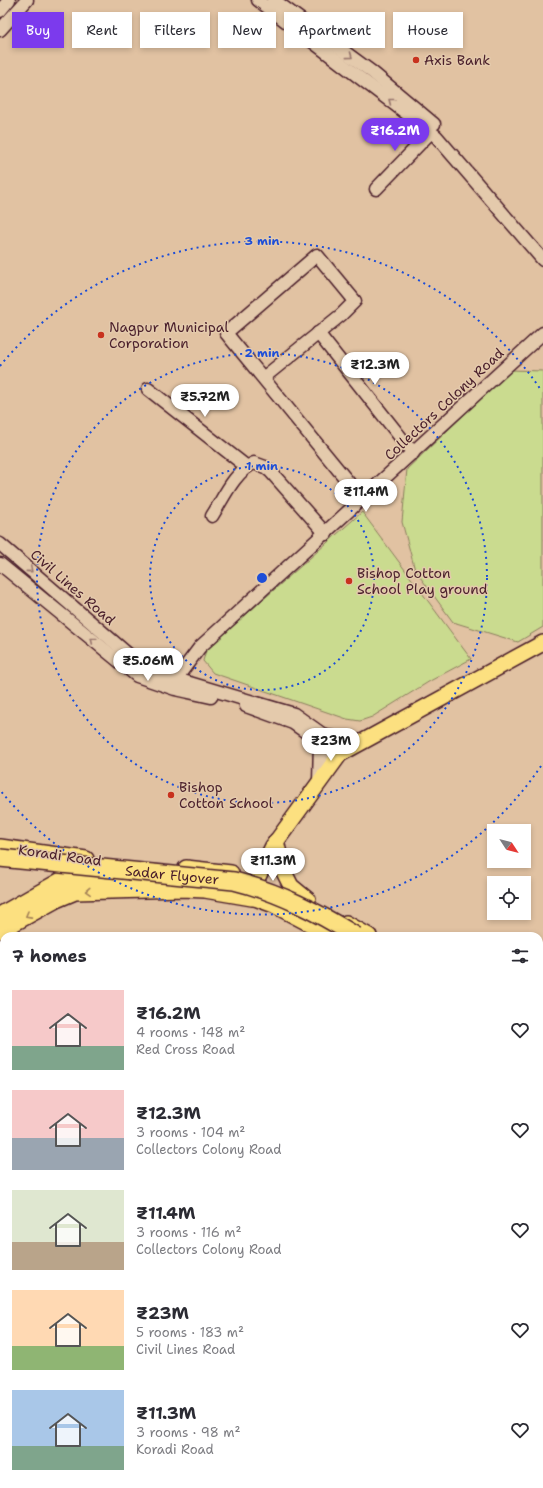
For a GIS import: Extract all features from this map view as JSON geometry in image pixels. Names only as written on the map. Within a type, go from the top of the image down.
[{"type":"highway","name":"Sadar Flyover","points":[[0,858],[75,866],[179,874],[234,881],[262,888],[292,900],[349,932]]},
{"type":"highway","name":"Sadar Flyover","points":[[0,866],[53,873],[114,875],[232,886],[263,895],[295,909],[338,932]]},
{"type":"highway","points":[[0,930],[52,894],[67,878],[126,880],[159,866]]},
{"type":"highway","points":[[0,916],[52,894],[75,891],[205,889],[252,897]]},
{"type":"main road","points":[[325,932],[274,905],[252,897],[258,879],[276,841],[336,758],[362,742],[543,643]]},
{"type":"main road","points":[[276,841],[283,870],[291,886],[308,900]]},
{"type":"main road","name":"Koradi Road","points":[[0,846],[92,861],[235,873],[258,879],[308,900],[362,932]]},
{"type":"street","points":[[0,11],[9,0]]},
{"type":"street","points":[[0,30],[27,0]]},
{"type":"street","points":[[258,0],[284,14]]},
{"type":"street","points":[[274,0],[284,12]]},
{"type":"street","points":[[327,48],[431,132],[543,260]]},
{"type":"street","points":[[336,48],[372,72],[438,127],[543,250]]},
{"type":"street","points":[[376,189],[431,132]]},
{"type":"street","points":[[263,378],[355,301],[317,255],[226,333],[363,500]]},
{"type":"street","points":[[318,333],[413,453]]},
{"type":"street","name":"Collectors Colony Road","points":[[176,679],[200,647],[326,534],[543,333]]},
{"type":"street","points":[[148,389],[247,466]]},
{"type":"street","points":[[212,516],[239,474],[247,466],[254,463],[265,467],[271,472],[326,534]]},
{"type":"street","name":"Civil Lines Road","points":[[0,544],[143,667],[176,679],[294,714],[322,739]]},
{"type":"street","points":[[0,564],[137,676],[175,689],[235,702],[293,723],[322,739],[362,742]]},
{"type":"street","points":[[322,739],[336,758]]},
{"type":"street","points":[[319,782],[322,739]]},
{"type":"green space","points":[[511,370],[543,371],[543,627],[518,642],[453,622],[415,570],[402,522],[407,469]]},
{"type":"green space","name":"Bishop Cotton School Play ground","points":[[362,512],[471,659],[430,681],[372,717],[360,721],[347,719],[213,673],[203,661],[206,650]]},
{"type":"place","name":"Axis Bank","points":[[416,60]]},
{"type":"place","name":"Nagpur Municipal Corporation","points":[[101,335]]},
{"type":"place","name":"Bishop Cotton School Play ground","points":[[349,581]]},
{"type":"place","name":"Bishop Cotton School","points":[[171,795]]}]
